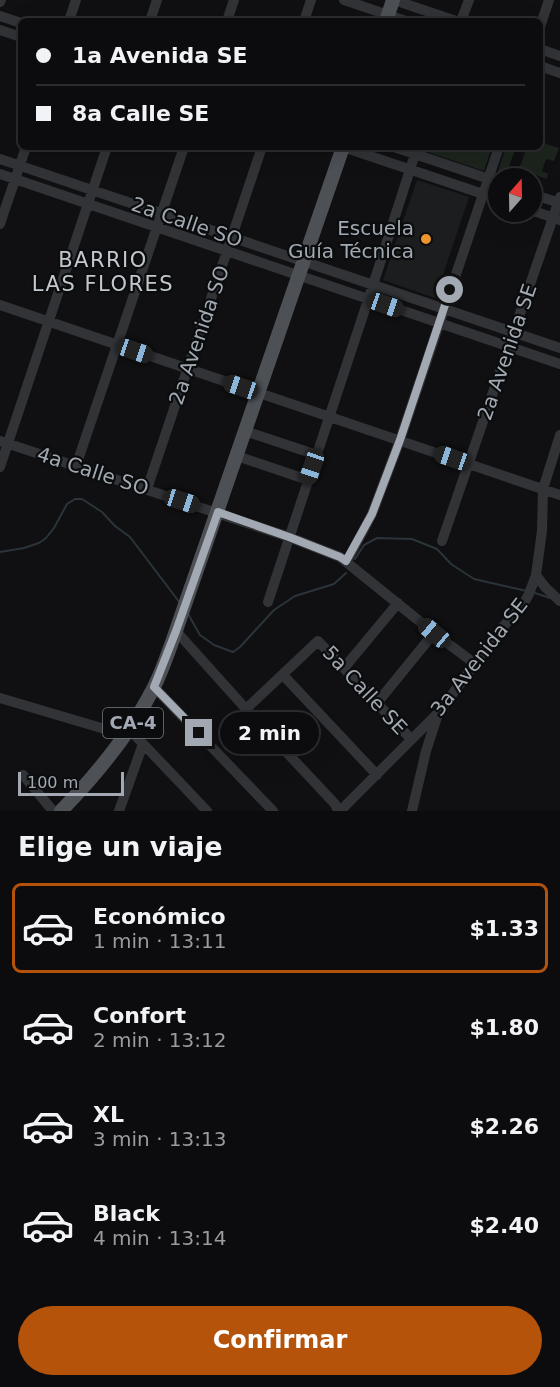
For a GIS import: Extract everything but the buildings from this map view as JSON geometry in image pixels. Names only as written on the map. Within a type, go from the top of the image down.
[{"type":"main road","points":[[387,18],[394,0]]},
{"type":"main road","name":"CA-4","points":[[61,811],[104,765],[154,687],[218,512],[342,150]]},
{"type":"street","points":[[70,18],[76,0]]},
{"type":"street","points":[[151,18],[157,0]]},
{"type":"street","points":[[228,18],[234,0]]},
{"type":"street","points":[[305,18],[311,0]]},
{"type":"street","points":[[344,0],[387,18]]},
{"type":"street","points":[[394,0],[447,18]]},
{"type":"street","points":[[462,18],[469,0]]},
{"type":"street","points":[[543,18],[549,0]]},
{"type":"street","points":[[0,16],[18,22]]},
{"type":"street","points":[[0,30],[18,37]]},
{"type":"street","points":[[543,50],[560,56]]},
{"type":"street","points":[[543,67],[560,73]]},
{"type":"street","points":[[0,225],[25,150]]},
{"type":"street","points":[[0,467],[4,442],[49,321],[106,150]]},
{"type":"street","points":[[76,466],[183,150]]},
{"type":"street","name":"2a Avenida SO","points":[[147,489],[261,150]]},
{"type":"street","points":[[352,150],[488,196]]},
{"type":"street","points":[[403,150],[488,179]]},
{"type":"street","points":[[495,168],[498,150]]},
{"type":"street","points":[[268,602],[415,154]]},
{"type":"street","name":"2a Calle SO","points":[[0,159],[560,348]]},
{"type":"street","name":"2a Calle SO","points":[[0,174],[560,364]]},
{"type":"street","points":[[346,561],[372,514],[400,440],[483,194],[488,188]]},
{"type":"street","points":[[542,197],[559,201]]},
{"type":"street","name":"2a Avenida SE","points":[[442,540],[556,219],[559,201]]},
{"type":"street","points":[[0,305],[560,495]]},
{"type":"street","points":[[245,431],[316,455]]},
{"type":"street","name":"3a Avenida SE","points":[[339,811],[440,711],[495,636],[524,603],[534,580],[542,531],[543,489],[560,435]]},
{"type":"street","name":"4a Calle SO","points":[[4,442],[218,512],[340,557],[474,663]]},
{"type":"street","points":[[237,456],[308,480]]},
{"type":"street","points":[[534,580],[545,586],[560,601]]},
{"type":"street","points":[[344,668],[398,603]]},
{"type":"street","points":[[178,625],[246,710],[339,811]]},
{"type":"street","points":[[377,703],[434,633]]},
{"type":"street","name":"5a Calle SE","points":[[283,675],[318,641],[411,739]]},
{"type":"street","points":[[246,710],[283,675],[377,774]]},
{"type":"street","points":[[154,687],[273,811]]},
{"type":"street","points":[[0,698],[127,732],[143,744],[204,810]]},
{"type":"street","points":[[412,811],[426,751],[440,711]]},
{"type":"street","points":[[118,811],[143,744]]},
{"type":"street","points":[[23,775],[53,811]]},
{"type":"shaded area","points":[[543,143],[559,148],[554,161],[546,159],[542,171],[542,168],[519,168],[526,150],[543,150]]},
{"type":"shaded area","points":[[422,150],[491,150],[484,171]]},
{"type":"shaded area","points":[[505,150],[515,150],[508,168],[499,168]]},
{"type":"shaded area","points":[[542,171],[548,174],[547,179],[542,177]]},
{"type":"shaded area","name":"Escuela Guía Técnica","points":[[417,180],[469,197],[435,298],[383,280]]},
{"type":"waterway","points":[[0,552],[39,543],[54,528],[67,504],[75,499],[82,499],[102,512],[130,537],[180,603]]},
{"type":"waterway","points":[[355,559],[364,545],[377,538],[412,539],[437,549],[451,564],[474,579],[527,591]]},
{"type":"waterway","points":[[187,612],[200,635],[214,645],[233,652],[274,610],[295,596],[334,584],[346,573]]},
{"type":"waterway","points":[[532,592],[550,598]]},
{"type":"place","name":"Escuela Guía Técnica","points":[[426,239]]},
{"type":"district","name":"BARRIO LAS FLORES","points":[[103,272]]},
{"type":"route","points":[[199,733],[154,687],[218,512],[289,537],[346,561],[372,514],[400,440],[450,290]]}]
